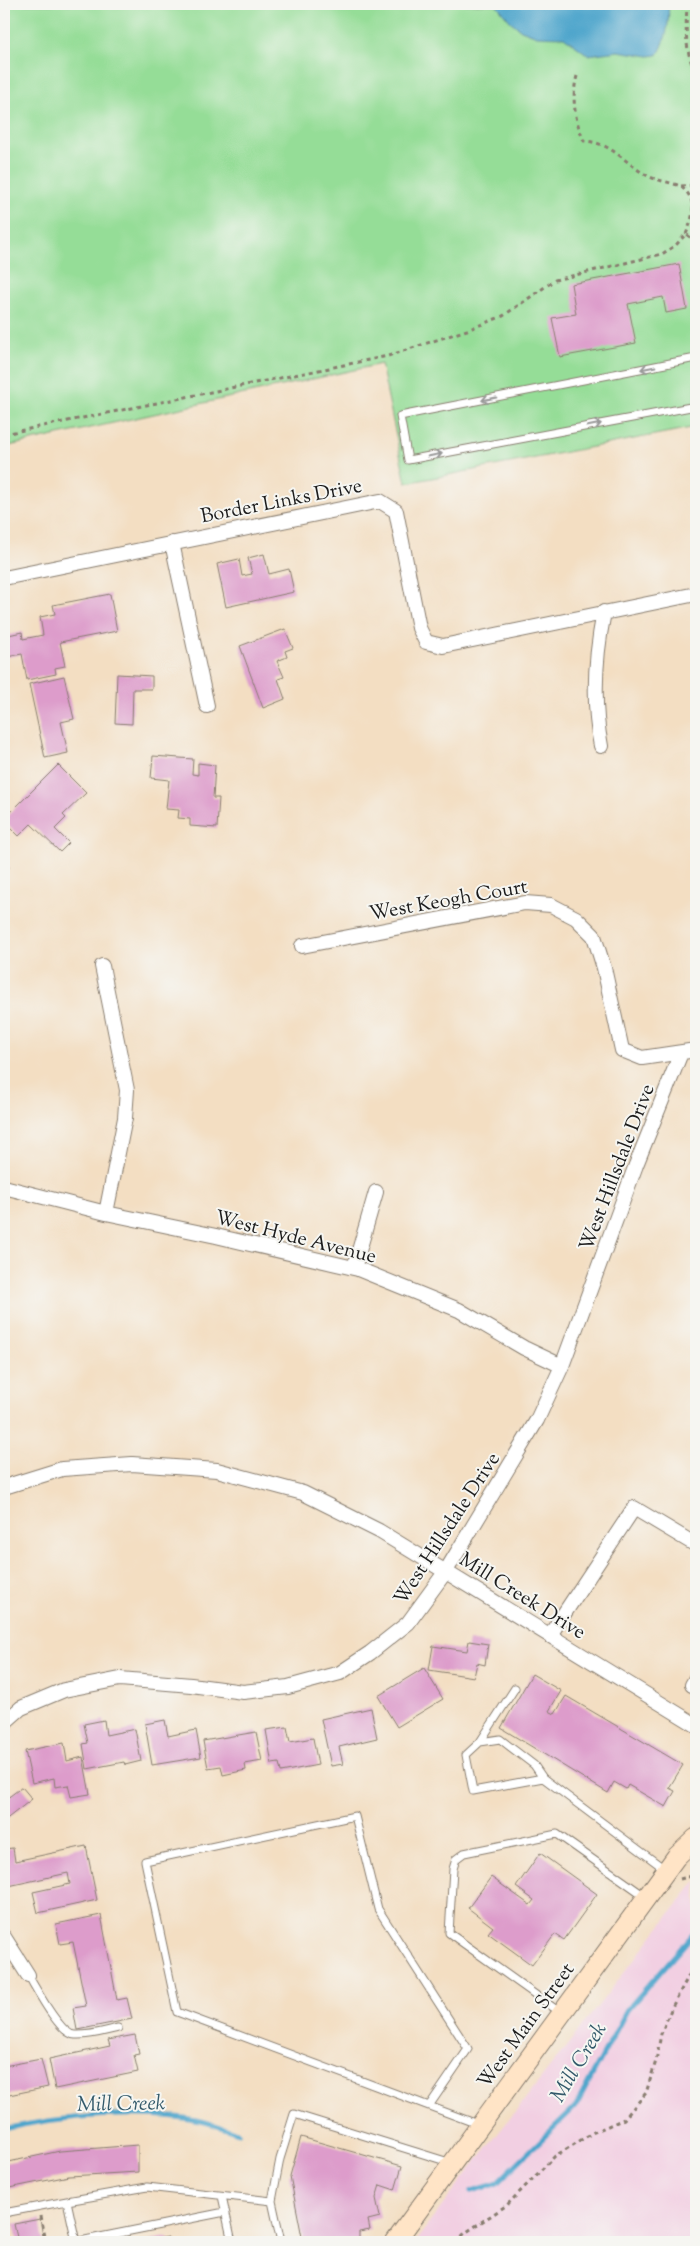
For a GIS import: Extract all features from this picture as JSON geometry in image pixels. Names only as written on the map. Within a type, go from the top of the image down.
[{"type":"street","name":"Border Links Drive","points":[[4,578],[380,501],[396,512],[419,628],[426,642],[443,646],[696,594]]},
{"type":"street","points":[[172,543],[206,706]]},
{"type":"street","points":[[601,746],[595,716],[595,675],[604,612]]},
{"type":"street","name":"West Keogh Court","points":[[302,946],[525,903],[551,905],[576,918],[594,936],[604,968],[622,1050],[642,1058],[681,1053]]},
{"type":"street","points":[[102,966],[127,1090],[125,1118],[106,1213]]},
{"type":"street","points":[[681,1053],[696,1050]]},
{"type":"street","name":"West Hillsdale Drive","points":[[4,1723],[21,1708],[64,1690],[120,1679],[243,1692],[288,1688],[340,1673],[370,1653],[408,1623],[446,1571],[537,1420],[562,1366],[636,1165],[681,1053]]},
{"type":"street","name":"West Hyde Avenue","points":[[4,1187],[106,1213],[354,1268],[459,1310],[524,1348],[562,1366]]},
{"type":"street","points":[[354,1268],[376,1192]]},
{"type":"street","name":"Mill Creek Drive","points":[[4,1487],[62,1469],[132,1464],[217,1470],[303,1493],[379,1530],[696,1725]]},
{"type":"street","points":[[550,1635],[634,1508],[696,1546]]},
{"type":"street","name":"West Main Street","points":[[395,2242],[666,1870],[676,1857],[696,1838]]},
{"type":"street","points":[[4,1937],[28,1975]]},
{"type":"lane","points":[[696,358],[400,416],[408,460],[696,406]]},
{"type":"lane","points":[[515,1688],[480,1742],[466,1755],[473,1792],[543,1778]]},
{"type":"lane","points":[[480,1742],[500,1739],[534,1765],[543,1778],[666,1870]]},
{"type":"lane","points":[[429,2106],[468,2049],[378,1909],[355,1816],[145,1861],[177,2012],[429,2106],[480,2125]]},
{"type":"lane","points":[[562,2014],[449,1933],[453,1869],[456,1859],[464,1853],[557,1834],[647,1897]]},
{"type":"lane","points":[[28,1975],[50,2012],[67,2033],[75,2036],[118,2028]]},
{"type":"lane","points":[[281,2242],[272,2201],[280,2159],[294,2114],[453,2163]]},
{"type":"lane","points":[[4,2213],[147,2187],[272,2201]]},
{"type":"lane","points":[[222,2196],[232,2242]]},
{"type":"lane","points":[[67,2201],[76,2242],[225,2212]]},
{"type":"path","points":[[687,4],[686,39],[696,72]]},
{"type":"path","points":[[577,76],[574,96],[576,117],[584,141],[596,142],[605,146],[649,176],[680,186],[696,186]]},
{"type":"path","points":[[680,186],[690,195],[694,204],[692,222]]},
{"type":"path","points":[[4,434],[388,356],[468,330],[503,316],[555,280],[662,254],[676,245],[686,234],[696,213]]},
{"type":"path","points":[[686,234],[696,242]]},
{"type":"path","points":[[456,2242],[465,2233],[507,2205],[554,2156],[594,2132],[624,2119],[646,2093],[656,2061],[661,2034],[672,2007],[696,1962]]},
{"type":"path","points":[[39,2207],[46,2242]]},
{"type":"shaded area","points":[[696,1881],[696,2242],[415,2242],[464,2177]]},
{"type":"green space","points":[[4,4],[696,4],[696,427],[406,483],[381,364],[4,447]]},
{"type":"water","points":[[496,4],[667,4],[669,15],[663,45],[657,55],[649,56],[618,51],[588,55],[564,37],[537,36],[521,30],[510,21]]},
{"type":"building","points":[[679,264],[687,309],[666,313],[663,297],[628,304],[636,343],[560,357],[552,318],[576,314],[571,284]]},
{"type":"building","points":[[264,554],[269,574],[289,569],[294,592],[226,607],[217,564],[239,559],[242,576],[252,574],[248,558]]},
{"type":"building","points":[[110,594],[117,631],[60,642],[65,666],[55,668],[56,674],[27,680],[22,654],[7,657],[4,636],[22,632],[23,639],[43,635],[40,617],[55,614],[53,605]]},
{"type":"building","points":[[285,629],[293,648],[285,651],[287,657],[277,661],[284,677],[278,679],[285,699],[263,708],[240,646]]},
{"type":"building","points":[[117,674],[152,676],[152,689],[133,689],[132,724],[115,723]]},
{"type":"building","points":[[64,676],[74,719],[61,722],[68,753],[45,758],[29,684]]},
{"type":"building","points":[[153,756],[193,759],[192,774],[198,775],[198,763],[215,765],[213,798],[219,798],[217,828],[190,826],[190,819],[178,818],[179,810],[166,809],[169,780],[151,778]]},
{"type":"building","points":[[58,765],[86,793],[63,815],[66,818],[55,829],[69,843],[60,852],[31,824],[19,836],[4,821]]},
{"type":"building","points":[[4,845],[9,868],[4,869]]},
{"type":"building","points":[[469,1641],[488,1644],[485,1665],[477,1663],[474,1677],[429,1670],[433,1646],[467,1651]]},
{"type":"building","points":[[424,1668],[443,1699],[397,1727],[378,1696]]},
{"type":"building","points":[[532,1674],[561,1691],[549,1711],[555,1714],[566,1696],[683,1765],[669,1788],[675,1791],[666,1807],[628,1785],[626,1789],[614,1782],[608,1793],[501,1728]]},
{"type":"building","points":[[371,1708],[377,1738],[339,1747],[343,1764],[331,1766],[321,1719]]},
{"type":"building","points":[[104,1720],[106,1735],[135,1729],[141,1761],[125,1765],[124,1762],[87,1769],[83,1744],[88,1743],[84,1724]]},
{"type":"building","points":[[165,1720],[168,1736],[196,1730],[201,1757],[152,1765],[145,1724]]},
{"type":"building","points":[[287,1727],[290,1742],[313,1738],[318,1765],[281,1772],[279,1763],[272,1764],[266,1730]]},
{"type":"building","points":[[256,1732],[262,1761],[245,1764],[246,1770],[223,1775],[221,1766],[208,1768],[203,1741]]},
{"type":"building","points":[[64,1743],[67,1761],[83,1757],[90,1794],[71,1797],[68,1785],[55,1787],[54,1778],[32,1783],[25,1751]]},
{"type":"building","points":[[22,1787],[32,1799],[4,1821],[4,1795],[6,1799]]},
{"type":"building","points":[[86,1846],[97,1900],[38,1913],[33,1892],[70,1884],[68,1873],[4,1887],[4,1849],[13,1848],[15,1861]]},
{"type":"building","points":[[540,1853],[597,1894],[564,1940],[555,1934],[532,1965],[488,1933],[493,1927],[468,1908],[491,1877],[530,1905],[534,1900],[516,1887]]},
{"type":"building","points":[[101,1915],[117,2000],[127,1998],[132,2019],[77,2030],[73,2008],[86,2006],[73,1942],[60,1944],[56,1924]]},
{"type":"building","points":[[135,2035],[139,2054],[134,2055],[138,2072],[55,2089],[49,2059],[110,2046],[108,2040]]},
{"type":"building","points":[[41,2059],[48,2087],[4,2096],[4,2066]]},
{"type":"building","points":[[301,2137],[402,2166],[395,2190],[380,2185],[376,2198],[380,2217],[368,2220],[370,2230],[359,2232],[359,2242],[303,2242],[290,2176]]},
{"type":"building","points":[[138,2145],[138,2172],[69,2176],[4,2189],[4,2163],[60,2151]]},
{"type":"building","points":[[40,2219],[44,2242],[18,2242],[14,2224]]},
{"type":"building","points":[[168,2237],[169,2242],[150,2242],[150,2240]]},
{"type":"waterway","name":"Mill Creek","points":[[472,2191],[496,2184],[576,2106],[627,2010],[696,1931]]},
{"type":"waterway","name":"Mill Creek","points":[[4,2129],[26,2124],[76,2118],[154,2115],[201,2121],[238,2133]]}]
